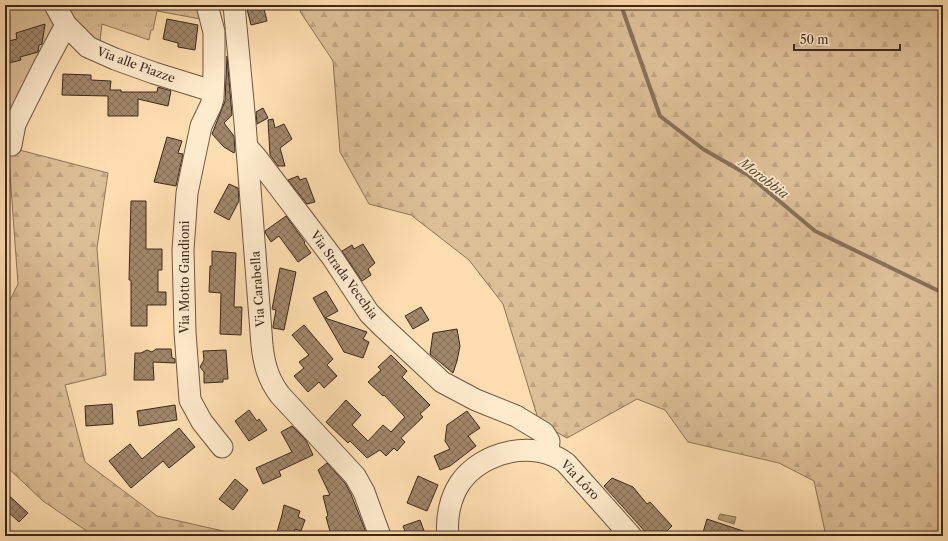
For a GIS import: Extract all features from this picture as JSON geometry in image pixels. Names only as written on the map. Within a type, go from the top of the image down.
[{"type":"street","name":"Via alle Piazze","points":[[56,5],[66,25],[88,47],[115,59],[154,73],[212,91]]},
{"type":"street","name":"Via Motto Gandioni","points":[[207,5],[214,32],[212,102],[201,126],[187,193],[183,250],[185,332],[190,400],[202,422],[222,447]]},
{"type":"street","name":"Via Carabella","points":[[234,5],[247,147],[262,345],[266,368],[271,381],[280,394],[355,476],[364,492],[380,536]]},
{"type":"street","points":[[11,145],[15,124],[66,25]]},
{"type":"street","name":"Via Strada Vecchia","points":[[247,147],[332,257],[369,313],[382,327],[442,382],[476,400],[516,416],[544,433],[549,441],[548,452]]},
{"type":"street","name":"Via Lôro","points":[[448,536],[448,520],[452,500],[460,483],[474,469],[492,458],[514,452],[531,450],[548,452],[566,463],[631,536]]},
{"type":"green space","points":[[5,5],[54,5],[66,25],[11,145],[9,156],[5,154]]},
{"type":"green space","points":[[62,5],[202,5],[206,20],[157,11],[149,40],[102,24],[99,49]]},
{"type":"green space","points":[[298,5],[943,5],[943,536],[826,536],[814,481],[779,463],[688,442],[665,410],[637,399],[567,438],[539,422],[503,304],[469,260],[411,215],[369,204],[340,152],[333,61],[301,13]]},
{"type":"green space","points":[[8,147],[108,173],[97,248],[106,375],[65,385],[85,462],[157,516],[245,536],[94,536],[43,501],[5,465],[5,310],[18,284]]},
{"type":"water","points":[[720,514],[736,517],[734,524],[718,519]]},
{"type":"building","points":[[246,5],[263,5],[267,21],[251,25]]},
{"type":"building","points":[[167,19],[198,25],[195,50],[178,47],[178,43],[163,39]]},
{"type":"building","points":[[45,24],[42,44],[39,45],[38,52],[20,57],[21,60],[5,64],[5,42],[17,39],[16,33]]},
{"type":"building","points":[[227,56],[232,115],[224,123],[234,136],[234,153],[224,147],[212,134],[225,101]]},
{"type":"building","points":[[63,74],[91,75],[91,80],[111,81],[110,90],[121,90],[121,92],[157,92],[158,87],[171,91],[168,106],[138,99],[138,116],[108,116],[108,96],[62,95]]},
{"type":"building","points":[[263,108],[268,118],[257,124],[256,112]]},
{"type":"building","points":[[273,119],[275,128],[284,124],[292,139],[280,148],[285,166],[278,166],[270,155],[268,120]]},
{"type":"building","points":[[167,137],[182,141],[178,153],[183,154],[176,186],[154,182]]},
{"type":"building","points":[[298,176],[300,180],[306,178],[315,202],[307,204],[288,180]]},
{"type":"building","points":[[229,184],[238,188],[239,201],[229,220],[214,212]]},
{"type":"building","points":[[131,201],[146,201],[146,249],[162,249],[162,270],[158,270],[158,292],[166,292],[166,305],[147,305],[147,326],[131,326],[131,280],[129,280]]},
{"type":"building","points":[[286,216],[311,253],[298,262],[279,236],[271,242],[265,231]]},
{"type":"building","points":[[363,244],[375,263],[368,269],[371,275],[362,281],[342,251],[352,245],[354,249]]},
{"type":"building","points":[[212,251],[236,253],[234,307],[242,307],[241,335],[220,334],[221,293],[209,292]]},
{"type":"building","points":[[280,268],[296,272],[284,330],[273,328],[276,310],[272,309]]},
{"type":"building","points":[[326,291],[338,311],[325,318],[367,332],[363,339],[369,342],[363,358],[344,352],[313,298]]},
{"type":"building","points":[[421,307],[429,320],[413,329],[405,316]]},
{"type":"building","points":[[304,325],[333,359],[327,365],[337,376],[324,388],[319,382],[308,392],[294,376],[304,368],[299,362],[309,355],[292,335]]},
{"type":"building","points":[[457,329],[460,346],[453,373],[430,354],[433,333]]},
{"type":"building","points":[[156,349],[171,349],[172,358],[175,359],[175,363],[153,362],[154,380],[134,380],[135,353],[141,353],[147,350],[152,352]]},
{"type":"building","points":[[226,350],[228,379],[223,379],[223,382],[204,383],[204,372],[200,367],[204,360],[203,351]]},
{"type":"building","points":[[391,355],[407,371],[402,377],[430,405],[420,414],[423,417],[401,438],[405,442],[397,451],[394,448],[386,456],[380,450],[367,458],[350,441],[348,443],[326,422],[346,400],[361,415],[352,425],[368,441],[383,425],[391,432],[405,417],[384,395],[383,396],[368,382],[381,370],[378,367]]},
{"type":"building","points":[[112,404],[113,424],[86,426],[85,406]]},
{"type":"building","points":[[175,405],[177,420],[139,426],[137,411]]},
{"type":"building","points":[[249,410],[257,421],[259,419],[267,430],[249,441],[235,421]]},
{"type":"building","points":[[467,411],[480,428],[468,436],[476,446],[450,466],[440,470],[434,456],[450,449],[445,441],[447,425]]},
{"type":"building","points":[[292,426],[306,440],[313,455],[279,471],[281,476],[263,484],[256,468],[292,452],[281,432]]},
{"type":"building","points":[[179,428],[195,447],[169,468],[163,461],[131,488],[109,461],[130,444],[142,459]]},
{"type":"building","points":[[327,463],[345,483],[351,494],[366,536],[347,536],[346,531],[331,535],[326,517],[328,516],[323,496],[330,495],[318,470]]},
{"type":"building","points":[[418,476],[438,485],[427,511],[407,503]]},
{"type":"building","points":[[612,478],[633,487],[647,504],[650,502],[672,526],[662,536],[649,536],[604,486]]},
{"type":"building","points":[[235,479],[248,490],[233,510],[219,499]]},
{"type":"building","points":[[5,492],[28,513],[19,522],[5,509]]},
{"type":"building","points":[[284,505],[300,511],[298,517],[305,520],[301,531],[295,529],[293,536],[287,536],[277,532]]},
{"type":"building","points":[[707,519],[752,534],[752,536],[702,536]]},
{"type":"building","points":[[420,520],[426,536],[407,536],[403,526]]},
{"type":"waterway","name":"Morobbia","points":[[621,5],[660,116],[703,149],[748,175],[815,231],[943,293]]}]
